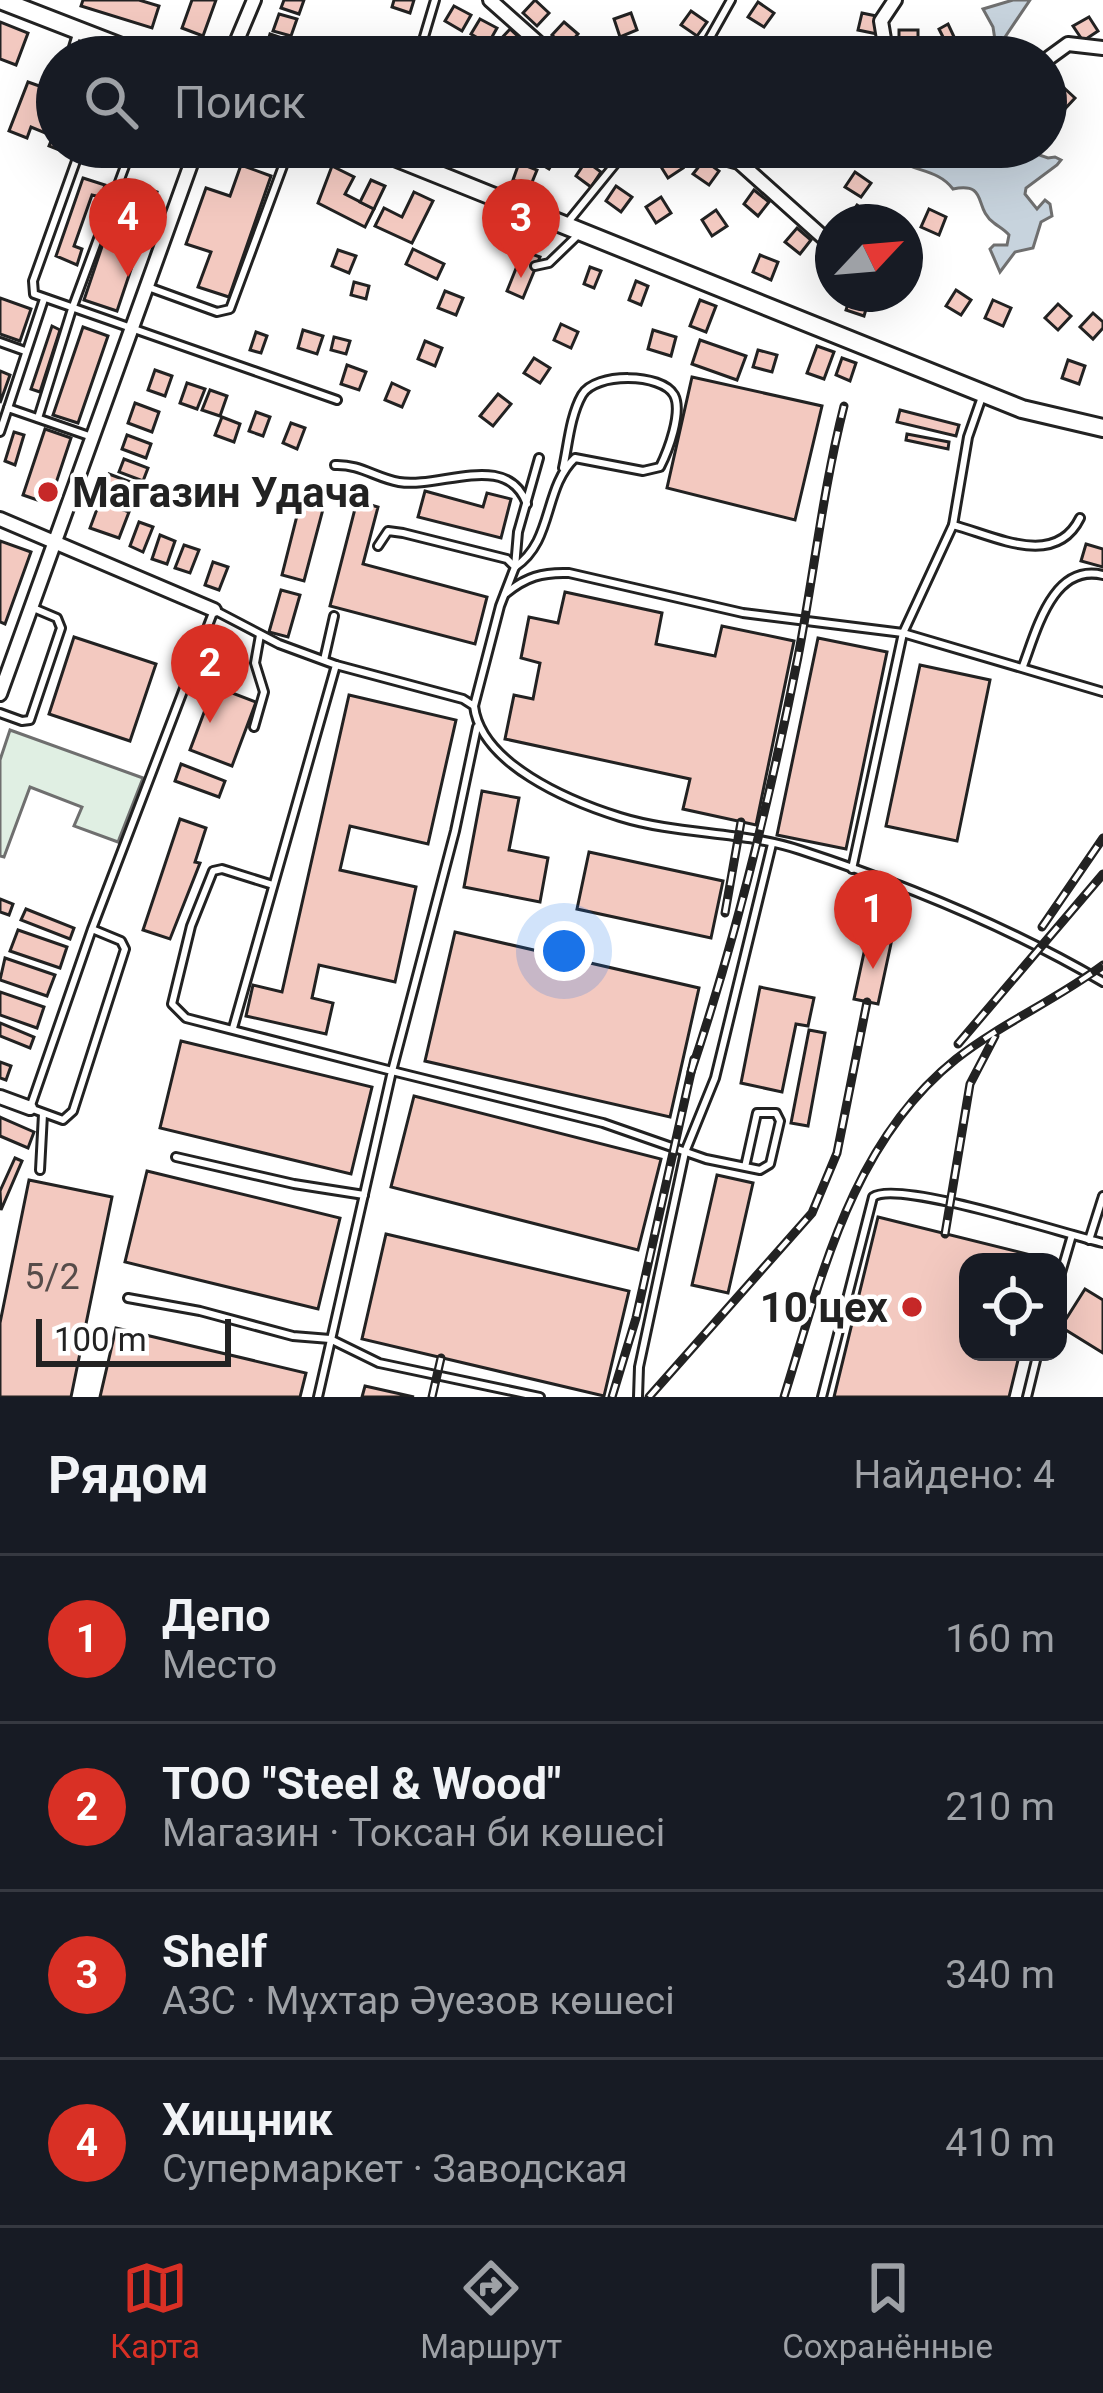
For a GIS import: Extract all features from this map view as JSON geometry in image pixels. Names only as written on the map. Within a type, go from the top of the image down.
[{"type":"street","points":[[0,0],[93,36]]},
{"type":"street","points":[[239,36],[254,0]]},
{"type":"street","points":[[883,36],[881,22],[895,0]]},
{"type":"street","points":[[496,2],[532,36]]},
{"type":"street","points":[[1067,45],[1103,48]]},
{"type":"street","points":[[0,694],[189,168]]},
{"type":"street","points":[[437,168],[499,198],[983,393],[1049,417],[1103,428]]},
{"type":"street","points":[[746,168],[815,230]]},
{"type":"street","points":[[0,520],[214,610]]},
{"type":"street","points":[[0,1097],[36,1111]]},
{"type":"lane","points":[[424,36],[435,0]]},
{"type":"lane","points":[[711,36],[731,0]]},
{"type":"lane","points":[[76,36],[78,30]]},
{"type":"lane","points":[[73,168],[31,286],[34,294],[337,400]]},
{"type":"lane","points":[[38,418],[124,168]]},
{"type":"lane","points":[[147,286],[218,312],[230,309],[282,168]]},
{"type":"lane","points":[[536,266],[549,263],[615,168]]},
{"type":"lane","points":[[499,198],[506,236],[520,260]]},
{"type":"lane","points":[[0,432],[44,299]]},
{"type":"lane","points":[[0,342],[25,351]]},
{"type":"lane","points":[[515,567],[528,558],[540,539],[580,398],[594,383],[608,378],[626,378],[673,392],[677,409],[660,467],[643,471],[574,458],[563,468]]},
{"type":"lane","points":[[852,868],[903,633],[953,525],[968,437],[983,393]]},
{"type":"lane","points":[[8,408],[93,437]]},
{"type":"lane","points":[[317,1397],[392,1072],[455,831],[477,727],[475,706],[515,567],[518,532],[539,458]]},
{"type":"lane","points":[[335,465],[364,468],[398,482],[492,476],[511,480],[527,504]]},
{"type":"lane","points":[[953,525],[1040,548],[1067,538],[1080,518]]},
{"type":"lane","points":[[378,546],[388,532],[403,533],[508,560],[515,567]]},
{"type":"lane","points":[[505,594],[524,579],[546,572],[569,573],[743,614],[903,633],[1103,692]]},
{"type":"lane","points":[[1023,666],[1064,582],[1079,574],[1103,575]]},
{"type":"lane","points":[[0,713],[22,722],[30,720],[61,628],[57,618],[31,607]]},
{"type":"lane","points":[[40,1170],[36,1111],[92,929],[214,610],[260,635],[335,665],[475,706]]},
{"type":"lane","points":[[324,660],[334,616]]},
{"type":"lane","points":[[254,727],[264,692],[255,655],[260,635]]},
{"type":"lane","points":[[233,1028],[335,665]]},
{"type":"lane","points":[[477,727],[490,746],[525,774],[621,818],[795,848],[1001,929],[1103,982]]},
{"type":"lane","points":[[638,1397],[639,1367],[685,1152],[715,1078],[772,844]]},
{"type":"lane","points":[[273,885],[222,869],[213,871],[180,964],[172,997],[174,1010],[186,1018],[603,1123],[685,1152],[745,1167],[764,1171],[780,1121],[776,1113],[757,1113],[745,1167]]},
{"type":"lane","points":[[36,1111],[63,1120],[71,1116],[124,954],[121,941],[92,929]]},
{"type":"lane","points":[[176,1157],[364,1195]]},
{"type":"lane","points":[[822,1397],[847,1287],[877,1193],[951,1203],[1103,1244]]},
{"type":"lane","points":[[1089,1240],[1103,1196]]},
{"type":"lane","points":[[1067,1253],[1072,1235]]},
{"type":"lane","points":[[128,1298],[293,1336],[330,1339],[379,1363],[540,1397]]},
{"type":"lane","points":[[1027,1397],[1036,1361]]},
{"type":"green space","points":[[10,730],[143,778],[118,842],[74,826],[82,807],[30,787],[4,857],[0,856],[0,760]]},
{"type":"shaded area","points":[[1030,0],[1006,36],[994,36],[983,9]]},
{"type":"shaded area","points":[[916,168],[1053,168],[1026,188],[1025,194],[1037,209],[1045,200],[1050,204],[1052,216],[1041,222],[1033,248],[1015,252],[1000,272],[990,249],[1007,245],[1009,235],[988,217],[972,189],[953,189]]},
{"type":"building","points":[[83,0],[139,0],[159,6],[152,28],[81,6]]},
{"type":"building","points":[[192,0],[216,0],[203,36],[182,28]]},
{"type":"building","points":[[284,0],[304,0],[299,14],[281,8]]},
{"type":"building","points":[[394,0],[414,0],[410,13],[392,7]]},
{"type":"building","points":[[535,0],[549,13],[537,26],[523,13]]},
{"type":"building","points":[[758,2],[774,13],[764,27],[748,17]]},
{"type":"building","points":[[454,6],[471,15],[462,31],[445,21]]},
{"type":"building","points":[[691,11],[707,22],[697,36],[681,25]]},
{"type":"building","points":[[631,13],[637,30],[620,36],[614,19]]},
{"type":"building","points":[[862,13],[881,17],[877,34],[858,30]]},
{"type":"building","points":[[279,14],[297,19],[291,36],[273,31]]},
{"type":"building","points":[[1089,17],[1098,31],[1083,41],[1073,26]]},
{"type":"building","points":[[480,19],[497,28],[492,36],[471,34]]},
{"type":"building","points":[[0,22],[28,33],[16,65],[0,59]]},
{"type":"building","points":[[564,22],[578,34],[576,36],[552,35]]},
{"type":"building","points":[[948,24],[954,36],[942,36],[939,29]]},
{"type":"building","points":[[899,30],[918,30],[918,36],[899,36]]},
{"type":"building","points":[[28,82],[36,85],[36,129],[31,127],[27,138],[9,131]]},
{"type":"building","points":[[240,168],[271,176],[229,297],[198,287],[211,252],[186,244],[206,188],[230,196]]},
{"type":"building","points":[[331,168],[336,168],[354,177],[345,194],[374,209],[365,227],[318,203]]},
{"type":"building","points":[[517,168],[537,170],[530,187],[513,180]]},
{"type":"building","points":[[581,168],[601,172],[591,187],[576,176]]},
{"type":"building","points":[[662,168],[683,168],[668,178]]},
{"type":"building","points":[[698,168],[719,171],[709,185],[693,174]]},
{"type":"building","points":[[855,172],[871,183],[861,197],[845,187]]},
{"type":"building","points":[[83,178],[105,185],[101,197],[92,195],[74,246],[82,249],[77,265],[56,256]]},
{"type":"building","points":[[371,180],[385,186],[374,209],[360,202]]},
{"type":"building","points":[[124,181],[157,192],[117,311],[84,300]]},
{"type":"building","points":[[616,186],[632,197],[621,212],[606,201]]},
{"type":"building","points":[[754,190],[769,202],[758,216],[744,204]]},
{"type":"building","points":[[414,192],[433,201],[412,243],[375,226],[384,208],[402,217]]},
{"type":"building","points":[[661,197],[671,213],[656,223],[646,207]]},
{"type":"building","points":[[929,209],[946,217],[939,235],[923,228]]},
{"type":"building","points":[[716,210],[727,226],[712,236],[702,220]]},
{"type":"building","points":[[797,228],[811,240],[800,254],[785,242]]},
{"type":"building","points":[[413,249],[444,264],[437,279],[406,264]]},
{"type":"building","points":[[338,250],[356,256],[349,273],[332,266]]},
{"type":"building","points":[[523,251],[540,257],[523,298],[507,291]]},
{"type":"building","points":[[760,255],[778,262],[771,280],[753,272]]},
{"type":"building","points":[[590,267],[601,271],[594,288],[584,284]]},
{"type":"building","points":[[636,281],[648,286],[641,305],[629,300]]},
{"type":"building","points":[[354,282],[369,286],[366,299],[351,295]]},
{"type":"building","points":[[956,290],[971,300],[961,315],[946,306]]},
{"type":"building","points":[[445,291],[463,298],[456,315],[438,308]]},
{"type":"building","points":[[0,298],[31,309],[20,341],[0,334]]},
{"type":"building","points":[[700,300],[716,306],[706,332],[690,326]]},
{"type":"building","points":[[993,300],[1011,308],[1003,326],[985,318]]},
{"type":"building","points":[[1058,304],[1071,316],[1058,330],[1045,318]]},
{"type":"building","points":[[1093,313],[1103,328],[1093,339],[1080,327]]},
{"type":"building","points":[[561,324],[578,332],[571,348],[554,340]]},
{"type":"building","points":[[52,326],[60,330],[40,392],[31,389]]},
{"type":"building","points":[[83,327],[108,336],[78,423],[53,415]]},
{"type":"building","points":[[303,330],[323,336],[317,354],[298,348]]},
{"type":"building","points":[[653,330],[676,337],[671,356],[648,349]]},
{"type":"building","points":[[256,332],[267,336],[261,353],[250,350]]},
{"type":"building","points":[[334,337],[350,341],[346,354],[331,350]]},
{"type":"building","points":[[700,340],[746,356],[737,380],[692,364]]},
{"type":"building","points":[[425,341],[442,348],[435,366],[418,359]]},
{"type":"building","points":[[817,346],[834,352],[824,379],[807,373]]},
{"type":"building","points":[[758,350],[777,355],[772,372],[753,367]]},
{"type":"building","points":[[534,358],[550,368],[540,383],[524,373]]},
{"type":"building","points":[[842,358],[856,363],[850,381],[836,375]]},
{"type":"building","points":[[1068,360],[1085,366],[1079,384],[1062,378]]},
{"type":"building","points":[[347,365],[366,372],[359,390],[341,384]]},
{"type":"building","points":[[155,370],[172,376],[165,396],[148,390]]},
{"type":"building","points":[[0,371],[10,375],[0,403]]},
{"type":"building","points":[[692,377],[822,406],[795,520],[667,488]]},
{"type":"building","points":[[187,383],[205,389],[197,409],[180,403]]},
{"type":"building","points":[[392,383],[409,391],[402,407],[385,400]]},
{"type":"building","points":[[210,390],[227,396],[220,416],[202,410]]},
{"type":"building","points":[[498,394],[511,404],[493,426],[480,416]]},
{"type":"building","points":[[135,403],[159,412],[152,432],[128,423]]},
{"type":"building","points":[[900,410],[959,425],[956,436],[897,422]]},
{"type":"building","points":[[256,412],[270,417],[263,436],[249,431]]},
{"type":"building","points":[[222,417],[240,424],[234,442],[215,435]]},
{"type":"building","points":[[291,423],[305,428],[297,449],[283,443]]},
{"type":"building","points":[[45,429],[71,438],[49,504],[23,495]]},
{"type":"building","points":[[14,432],[24,435],[15,465],[5,461]]},
{"type":"building","points":[[907,434],[949,442],[948,449],[906,440]]},
{"type":"building","points":[[127,435],[151,444],[146,458],[122,449]]},
{"type":"building","points":[[124,459],[148,468],[143,481],[119,472]]},
{"type":"building","points":[[109,474],[133,483],[127,500],[103,491]]},
{"type":"building","points":[[304,488],[327,494],[304,581],[282,575]]},
{"type":"building","points":[[425,491],[483,507],[487,493],[511,499],[501,538],[418,517]]},
{"type":"building","points":[[100,501],[129,512],[119,538],[90,528]]},
{"type":"building","points":[[357,501],[378,507],[363,564],[487,597],[475,644],[330,606]]},
{"type":"building","points":[[139,522],[153,527],[143,552],[130,546]]},
{"type":"building","points":[[160,535],[175,541],[167,564],[152,559]]},
{"type":"building","points":[[0,541],[31,552],[5,624],[0,622]]},
{"type":"building","points":[[1086,544],[1103,549],[1103,567],[1081,561]]},
{"type":"building","points":[[184,545],[199,550],[190,573],[175,568]]},
{"type":"building","points":[[213,562],[228,567],[219,590],[205,585]]},
{"type":"building","points":[[281,590],[300,595],[288,637],[269,632]]},
{"type":"building","points":[[565,592],[662,613],[656,644],[715,656],[722,626],[794,641],[756,825],[683,809],[690,779],[505,739],[514,695],[533,699],[540,663],[521,658],[529,617],[558,623]]},
{"type":"building","points":[[74,637],[156,664],[130,741],[49,714]]},
{"type":"building","points":[[818,638],[887,652],[846,849],[777,835]]},
{"type":"building","points":[[219,644],[243,653],[238,666],[214,657]]},
{"type":"building","points":[[920,665],[990,680],[957,841],[886,826]]},
{"type":"building","points":[[214,686],[256,702],[232,766],[190,750]]},
{"type":"building","points":[[349,695],[456,720],[428,844],[350,826],[340,870],[416,887],[395,982],[319,965],[312,998],[333,1003],[326,1034],[246,1016],[253,985],[282,992]]},
{"type":"building","points":[[181,764],[225,781],[219,797],[175,781]]},
{"type":"building","points":[[482,791],[519,798],[509,850],[548,858],[540,902],[464,887]]},
{"type":"building","points":[[180,819],[206,828],[195,862],[200,863],[170,939],[143,930]]},
{"type":"building","points":[[589,852],[723,881],[711,938],[577,909]]},
{"type":"building","points":[[0,899],[13,904],[9,915],[0,912]]},
{"type":"building","points":[[26,909],[74,928],[70,939],[21,920]]},
{"type":"building","points":[[18,930],[67,947],[60,968],[10,951]]},
{"type":"building","points":[[455,932],[699,988],[670,1117],[425,1061]]},
{"type":"building","points":[[868,934],[892,939],[878,1004],[854,999]]},
{"type":"building","points":[[5,958],[55,975],[47,996],[0,980]]},
{"type":"building","points":[[760,987],[814,998],[808,1026],[796,1024],[782,1092],[741,1083]]},
{"type":"building","points":[[0,992],[44,1007],[37,1028],[0,1015]]},
{"type":"building","points":[[0,1023],[34,1037],[30,1048],[0,1036]]},
{"type":"building","points":[[809,1030],[825,1033],[808,1126],[791,1123]]},
{"type":"building","points":[[181,1041],[372,1087],[351,1174],[160,1128]]},
{"type":"building","points":[[0,1062],[11,1066],[6,1080],[0,1078]]},
{"type":"building","points":[[414,1096],[661,1159],[638,1250],[391,1187]]},
{"type":"building","points":[[0,1117],[34,1132],[28,1148],[0,1136]]},
{"type":"building","points":[[15,1158],[22,1161],[1,1210],[0,1191]]},
{"type":"building","points":[[147,1171],[340,1218],[318,1309],[125,1262]]},
{"type":"building","points":[[717,1175],[753,1183],[728,1293],[692,1285]]},
{"type":"building","points":[[29,1180],[112,1197],[71,1397],[0,1397],[0,1323]]},
{"type":"building","name":"10 цех","points":[[878,1217],[1023,1253],[959,1253],[959,1361],[1018,1361],[1009,1397],[834,1397]]},
{"type":"building","points":[[386,1234],[629,1291],[604,1396],[362,1339]]},
{"type":"building","points":[[1085,1289],[1103,1300],[1103,1353],[1067,1331],[1067,1318]]},
{"type":"building","points":[[116,1328],[306,1373],[300,1397],[100,1397]]},
{"type":"building","points":[[365,1386],[414,1397],[362,1397]]},
{"type":"railway","points":[[691,1072],[738,918],[776,762],[844,406]]},
{"type":"railway","points":[[725,913],[741,822]]},
{"type":"railway","points":[[1042,927],[1103,838]]},
{"type":"railway","points":[[958,1044],[1103,874]]},
{"type":"railway","points":[[784,1397],[845,1213],[891,1130],[920,1092],[956,1059],[1103,965]]},
{"type":"railway","points":[[649,1397],[812,1213],[837,1153],[867,1002]]},
{"type":"railway","points":[[945,1234],[970,1084],[995,1036]]},
{"type":"railway","points":[[612,1397],[636,1318],[694,1059]]},
{"type":"railway","points":[[432,1397],[441,1358]]},
{"type":"place","name":"Хищник","points":[[128,277]]},
{"type":"place","name":"Shelf","points":[[521,278]]},
{"type":"place","name":"Магазин Удача","points":[[48,492]]},
{"type":"place","name":"TOO \"Steel & Wood\"","points":[[210,723]]},
{"type":"place","name":"Депо","points":[[873,969]]},
{"type":"place","name":"10 цех","points":[[912,1307]]}]
